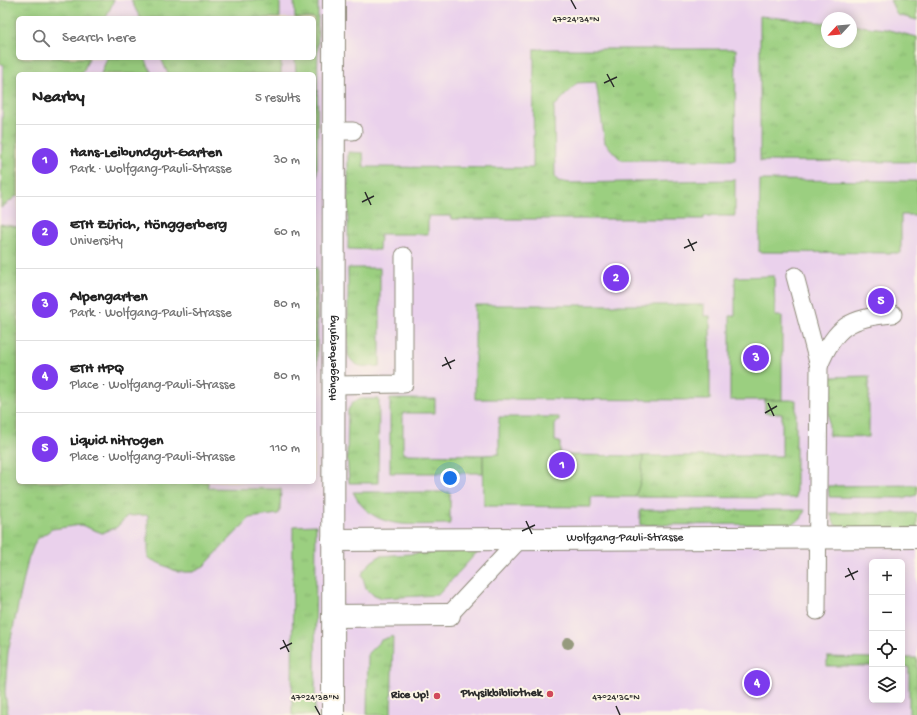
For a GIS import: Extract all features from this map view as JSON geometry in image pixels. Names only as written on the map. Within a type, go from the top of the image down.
[{"type":"street","name":"Hönggerbergring","points":[[333,715],[334,385],[343,131],[334,0]]},
{"type":"street","name":"Wolfgang-Pauli-Strasse","points":[[334,540],[817,539],[917,537]]},
{"type":"street","points":[[333,616],[449,615]]},
{"type":"lane","points":[[334,385],[404,384],[404,256]]},
{"type":"lane","points":[[795,276],[819,366],[817,611]]},
{"type":"lane","points":[[819,366],[826,349],[836,334],[851,323],[869,316],[893,314]]},
{"type":"lane","points":[[449,615],[520,540]]},
{"type":"shaded area","points":[[0,0],[917,0],[917,715],[0,715]]},
{"type":"green space","points":[[0,0],[114,0],[107,16],[16,16],[16,60],[88,60],[83,72],[16,72],[16,197],[1,208],[3,64],[0,64]]},
{"type":"green space","points":[[131,0],[280,0],[280,16],[139,16]]},
{"type":"green space","points":[[294,0],[318,0],[316,176],[316,72],[296,72],[295,60],[316,60],[316,16],[295,16]]},
{"type":"green space","points":[[890,0],[917,0],[917,20],[897,15]]},
{"type":"green space","points":[[760,16],[821,22],[821,48],[857,48],[857,26],[885,29],[917,37],[917,162],[760,161]]},
{"type":"green space","points":[[534,49],[736,49],[735,160],[621,160],[605,143],[596,82],[577,83],[554,107],[555,177],[558,181],[570,183],[735,180],[735,216],[704,216],[704,219],[451,219],[451,216],[428,216],[428,234],[380,234],[379,250],[348,249],[348,152],[363,153],[364,167],[533,168]]},
{"type":"green space","points":[[106,60],[146,60],[151,72],[102,72]]},
{"type":"green space","points":[[162,60],[281,60],[281,72],[167,72]]},
{"type":"green space","points":[[760,180],[917,181],[917,215],[901,215],[901,253],[759,252]]},
{"type":"green space","points":[[0,224],[16,227],[16,484],[208,484],[208,488],[281,489],[280,510],[278,514],[250,518],[204,566],[191,572],[178,572],[148,558],[148,515],[127,516],[117,527],[102,533],[81,525],[52,529],[36,540],[28,560],[8,652],[5,692],[8,715],[0,715]]},
{"type":"green space","points":[[316,268],[317,268],[316,387]]},
{"type":"green space","points":[[348,268],[380,268],[380,366],[366,367],[358,365],[351,360],[348,355]]},
{"type":"green space","points":[[774,276],[775,316],[782,316],[782,400],[730,400],[730,316],[735,316],[735,277]]},
{"type":"green space","points":[[475,305],[704,305],[704,316],[710,316],[710,400],[475,399]]},
{"type":"green space","points":[[869,376],[869,437],[829,436],[828,377]]},
{"type":"green space","points":[[361,399],[379,399],[378,483],[349,483],[347,455],[348,410],[353,402]]},
{"type":"green space","points":[[390,399],[435,399],[435,413],[403,413],[403,454],[483,455],[483,473],[390,473]]},
{"type":"green space","points":[[765,400],[796,400],[796,498],[635,497],[641,480],[643,456],[782,456],[782,414],[765,413]]},
{"type":"green space","points":[[499,417],[559,417],[559,421],[555,422],[555,441],[560,442],[560,455],[643,456],[641,480],[635,497],[591,497],[591,507],[484,506],[483,455],[499,454]]},
{"type":"green space","points":[[917,485],[917,495],[905,498],[829,497],[828,486]]},
{"type":"green space","points":[[353,492],[450,492],[450,524],[422,525],[395,523],[382,520],[371,514],[361,505]]},
{"type":"green space","points":[[640,510],[805,510],[801,519],[792,524],[640,525]]},
{"type":"green space","points":[[830,513],[917,513],[917,529],[842,528],[835,525]]},
{"type":"green space","points":[[316,525],[315,715],[292,715],[293,526]]},
{"type":"green space","points":[[480,549],[438,595],[382,598],[372,594],[366,588],[362,575],[364,570],[371,562],[380,556]]},
{"type":"green space","points":[[393,636],[391,715],[367,715],[368,653],[381,640]]},
{"type":"green space","points":[[827,657],[869,658],[869,666],[827,666]]},
{"type":"green space","points":[[905,658],[917,658],[917,715],[909,715],[909,667],[905,666]]},
{"type":"place","name":"ETH Zürich, Hönggerberg","points":[[616,278]]},
{"type":"place","name":"Liquid nitrogen","points":[[881,301]]},
{"type":"place","name":"Alpengarten","points":[[756,358]]},
{"type":"place","name":"Hans-Leibundgut-Garten","points":[[562,465]]},
{"type":"place","name":"ETH HPQ","points":[[757,683]]},
{"type":"place","name":"Physikbibliothek","points":[[550,694]]},
{"type":"place","name":"Rice Up!","points":[[437,696]]}]
